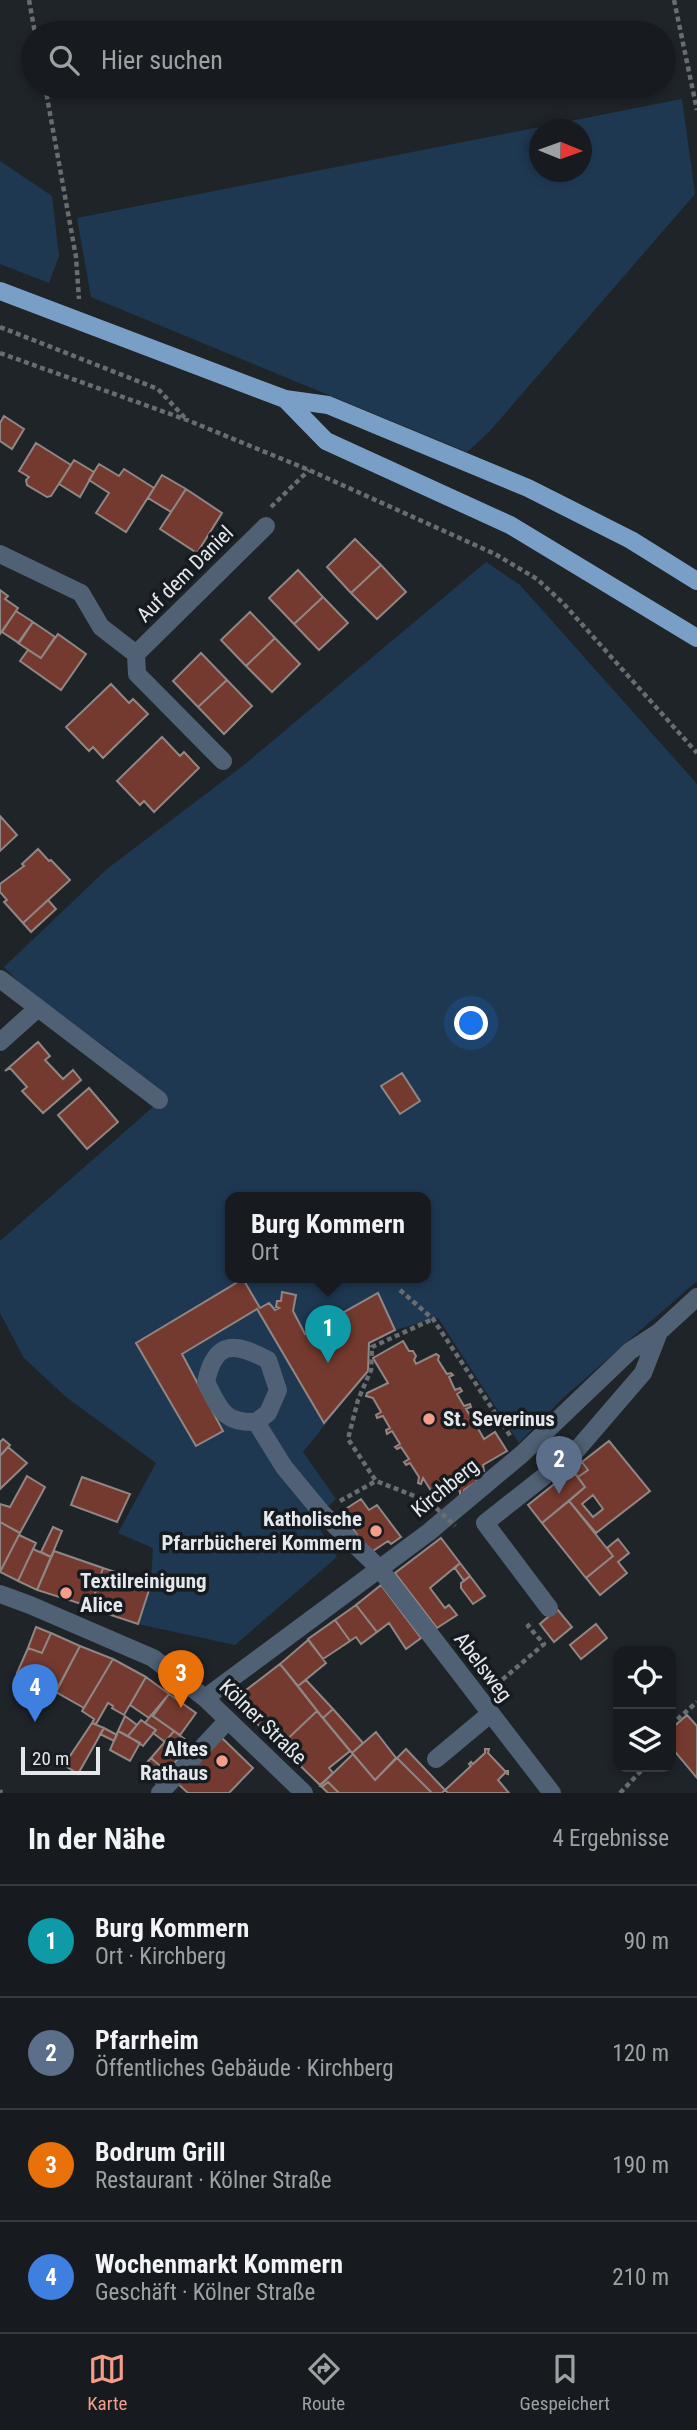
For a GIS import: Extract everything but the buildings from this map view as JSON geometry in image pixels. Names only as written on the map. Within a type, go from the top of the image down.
[{"type":"main road","points":[[0,292],[285,399],[328,405],[528,488],[631,540],[697,581]]},
{"type":"main road","points":[[285,399],[326,441],[510,525],[697,638]]},
{"type":"street","name":"Auf dem Daniel","points":[[223,761],[137,674],[136,654],[266,526]]},
{"type":"street","name":"Auf dem Daniel","points":[[0,554],[81,593],[102,627],[136,654]]},
{"type":"street","points":[[0,979],[159,1100]]},
{"type":"street","points":[[0,1042],[38,1009]]},
{"type":"street","name":"Kirchberg","points":[[205,1698],[438,1524],[522,1454],[630,1351],[659,1332],[697,1297]]},
{"type":"street","points":[[549,1608],[485,1523],[575,1452],[643,1373],[659,1332]]},
{"type":"street","points":[[245,1348],[268,1360],[278,1390],[268,1413],[256,1422],[239,1422],[221,1411],[206,1382],[211,1362],[225,1349],[245,1348]]},
{"type":"street","name":"Abelsweg","points":[[256,1422],[284,1467],[322,1513],[379,1568],[552,1793]]},
{"type":"street","name":"Kölner Straße","points":[[0,1594],[153,1658],[205,1698],[304,1793]]},
{"type":"street","points":[[436,1759],[491,1714]]},
{"type":"street","points":[[160,1793],[228,1720]]},
{"type":"path","points":[[29,0],[33,21]]},
{"type":"path","points":[[674,0],[697,110]]},
{"type":"path","points":[[47,98],[76,257],[81,321]]},
{"type":"path","points":[[0,327],[158,388],[187,420]]},
{"type":"path","points":[[0,353],[187,420],[309,470],[495,554],[537,579],[563,603],[697,753]]},
{"type":"path","points":[[266,526],[260,517],[309,470]]},
{"type":"path","points":[[400,1290],[433,1319],[522,1454]]},
{"type":"path","points":[[433,1319],[372,1347],[371,1370],[358,1400],[348,1439],[376,1481],[430,1502],[455,1526]]},
{"type":"path","points":[[322,1513],[376,1481]]},
{"type":"path","points":[[479,1699],[544,1644],[528,1626],[549,1608]]},
{"type":"path","points":[[676,1721],[697,1702]]},
{"type":"path","points":[[620,1793],[640,1772]]},
{"type":"shaded area","points":[[682,99],[695,194],[489,432],[467,452],[91,297],[77,218],[529,129],[529,182],[592,182],[592,119],[580,119]]},
{"type":"shaded area","points":[[0,161],[52,196],[59,256],[49,283],[0,264]]},
{"type":"shaded area","points":[[486,562],[520,585],[697,784],[697,1281],[564,1397],[519,1443],[438,1318],[395,1330],[369,1343],[368,1371],[303,1452],[336,1499],[314,1519],[337,1557],[235,1645],[138,1624],[151,1584],[153,1548],[118,1533],[156,1463],[66,1397],[24,1358],[0,1313],[0,1241],[153,1107],[157,1091],[115,1054],[26,990],[4,967],[107,869],[244,765]]},
{"type":"place","name":"Burg Kommern","points":[[328,1363]]},
{"type":"place","name":"St. Severinus","points":[[429,1419]]},
{"type":"place","name":"Pfarrheim","points":[[559,1494]]},
{"type":"place","name":"Katholische Pfarrbücherei Kommern","points":[[376,1531]]},
{"type":"place","name":"Textilreinigung Alice","points":[[66,1593]]},
{"type":"place","name":"Bodrum Grill","points":[[181,1708]]},
{"type":"place","name":"Wochenmarkt Kommern","points":[[35,1722]]},
{"type":"place","name":"Altes Rathaus","points":[[222,1761]]}]
